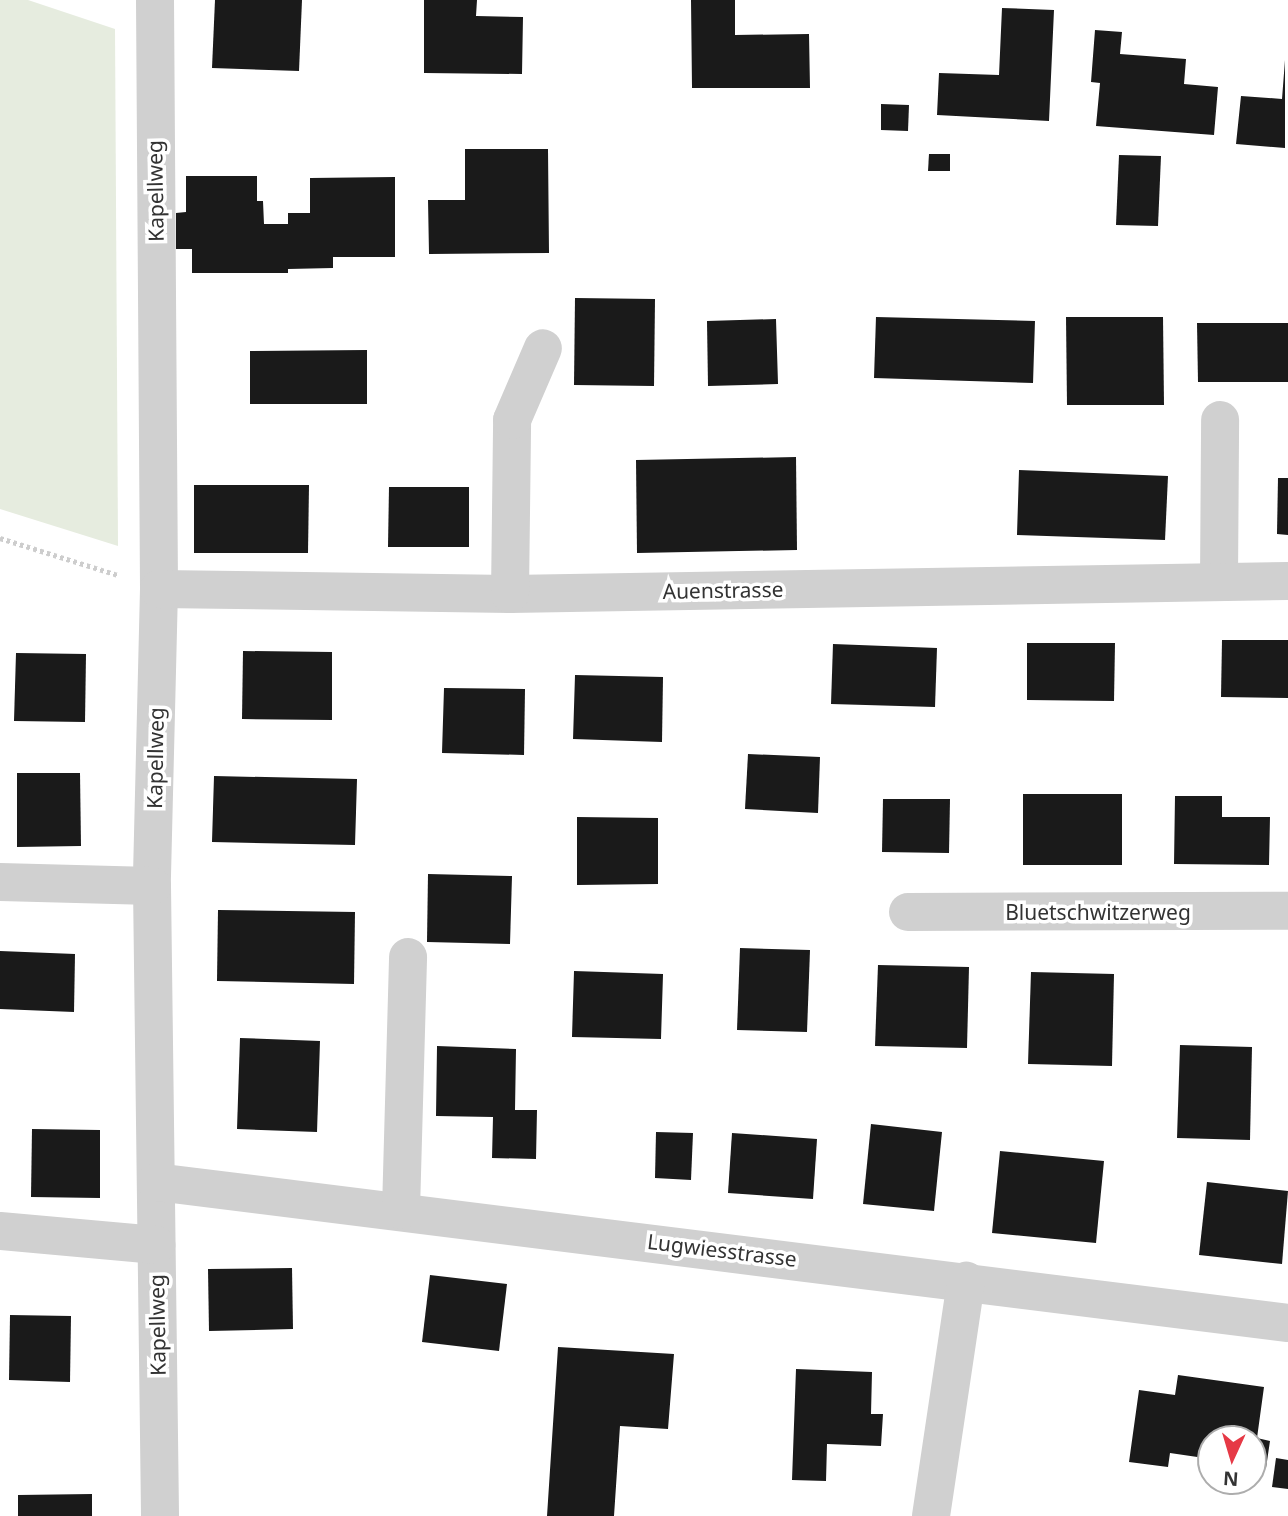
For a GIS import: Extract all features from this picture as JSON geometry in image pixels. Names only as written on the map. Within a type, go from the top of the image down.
[{"type":"street","name":"Kapellweg","points":[[155,0],[159,589],[152,886],[160,1516]]},
{"type":"street","points":[[510,594],[512,420],[542,348]]},
{"type":"street","points":[[1219,580],[1220,420]]},
{"type":"street","name":"Auenstrasse","points":[[159,589],[510,594],[1219,580],[1288,581]]},
{"type":"street","points":[[0,882],[152,886]]},
{"type":"street","name":"Bluetschwitzerweg","points":[[908,912],[1288,911]]},
{"type":"street","points":[[401,1210],[408,957]]},
{"type":"street","name":"Lugwiesstrasse","points":[[156,1182],[401,1210],[1288,1323]]},
{"type":"street","points":[[0,1231],[156,1245]]},
{"type":"street","points":[[931,1516],[966,1281]]},
{"type":"path","points":[[0,538],[159,589]]},
{"type":"shaded area","points":[[0,0],[28,0],[115,29],[118,546],[0,509]]},
{"type":"building","points":[[215,0],[302,0],[299,71],[212,68]]},
{"type":"building","points":[[424,0],[477,0],[476,16],[523,17],[522,74],[424,73]]},
{"type":"building","points":[[691,0],[735,0],[735,35],[809,34],[810,88],[692,88]]},
{"type":"building","points":[[1002,8],[1054,10],[1049,121],[937,115],[939,73],[999,75]]},
{"type":"building","points":[[1095,30],[1122,32],[1120,54],[1186,59],[1184,84],[1218,87],[1214,135],[1096,126],[1100,83],[1091,82]]},
{"type":"building","points":[[1285,60],[1285,148],[1236,144],[1241,96],[1282,99]]},
{"type":"building","points":[[881,104],[909,105],[908,131],[881,130]]},
{"type":"building","points":[[465,149],[548,149],[549,253],[429,254],[428,200],[465,200]]},
{"type":"building","points":[[929,154],[950,154],[950,171],[928,171]]},
{"type":"building","points":[[1119,155],[1161,156],[1158,226],[1116,225]]},
{"type":"building","points":[[186,176],[257,176],[257,201],[263,201],[264,224],[288,224],[288,213],[310,213],[310,178],[395,177],[395,257],[333,257],[333,268],[288,269],[288,273],[192,273],[192,249],[176,249],[176,213],[186,212]]},
{"type":"building","points":[[575,298],[655,299],[654,386],[574,385]]},
{"type":"building","points":[[876,317],[1035,321],[1033,383],[874,378]]},
{"type":"building","points":[[1066,317],[1163,317],[1164,405],[1067,405]]},
{"type":"building","points":[[776,319],[778,384],[708,386],[707,321]]},
{"type":"building","points":[[1197,323],[1288,323],[1288,382],[1198,382]]},
{"type":"building","points":[[367,350],[367,404],[250,404],[250,351]]},
{"type":"building","points":[[796,457],[797,550],[637,553],[636,460]]},
{"type":"building","points":[[1019,470],[1168,476],[1165,540],[1017,535]]},
{"type":"building","points":[[1278,478],[1288,478],[1288,535],[1277,534]]},
{"type":"building","points":[[194,485],[309,485],[308,553],[194,553]]},
{"type":"building","points":[[389,487],[469,487],[469,547],[388,547]]},
{"type":"building","points":[[1222,640],[1288,640],[1288,698],[1221,697]]},
{"type":"building","points":[[1027,643],[1115,643],[1114,701],[1027,700]]},
{"type":"building","points":[[833,644],[937,648],[935,707],[831,704]]},
{"type":"building","points":[[243,651],[332,652],[332,720],[242,719]]},
{"type":"building","points":[[16,653],[86,654],[85,722],[14,721]]},
{"type":"building","points":[[575,675],[663,677],[662,742],[573,739]]},
{"type":"building","points":[[444,688],[525,689],[524,755],[442,753]]},
{"type":"building","points":[[748,754],[820,757],[818,813],[745,809]]},
{"type":"building","points":[[17,773],[80,773],[81,846],[17,847]]},
{"type":"building","points":[[214,776],[357,779],[355,845],[212,842]]},
{"type":"building","points":[[1023,794],[1122,794],[1122,865],[1023,865]]},
{"type":"building","points":[[1175,796],[1222,796],[1222,817],[1270,817],[1269,865],[1174,864]]},
{"type":"building","points":[[883,799],[950,799],[949,853],[882,852]]},
{"type":"building","points":[[577,817],[658,818],[658,884],[577,885]]},
{"type":"building","points":[[428,874],[512,876],[510,944],[427,942]]},
{"type":"building","points":[[218,910],[355,912],[354,984],[217,981]]},
{"type":"building","points":[[740,948],[810,950],[807,1032],[737,1030]]},
{"type":"building","points":[[0,951],[75,954],[74,1012],[0,1009]]},
{"type":"building","points":[[878,965],[969,967],[967,1048],[875,1046]]},
{"type":"building","points":[[574,971],[663,974],[661,1039],[572,1037]]},
{"type":"building","points":[[1031,972],[1114,974],[1112,1066],[1028,1064]]},
{"type":"building","points":[[240,1038],[320,1041],[317,1132],[237,1129]]},
{"type":"building","points":[[1180,1045],[1252,1047],[1250,1140],[1177,1138]]},
{"type":"building","points":[[437,1046],[516,1049],[515,1110],[537,1110],[536,1159],[492,1158],[493,1117],[436,1116]]},
{"type":"building","points":[[871,1124],[942,1132],[934,1211],[863,1204]]},
{"type":"building","points":[[32,1129],[100,1130],[100,1198],[31,1197]]},
{"type":"building","points":[[656,1132],[693,1133],[691,1180],[655,1178]]},
{"type":"building","points":[[732,1133],[817,1139],[813,1199],[728,1193]]},
{"type":"building","points":[[1000,1151],[1104,1161],[1096,1243],[992,1233]]},
{"type":"building","points":[[1207,1182],[1288,1191],[1282,1264],[1199,1255]]},
{"type":"building","points":[[292,1268],[293,1329],[209,1331],[208,1269]]},
{"type":"building","points":[[430,1275],[507,1284],[499,1351],[422,1342]]},
{"type":"building","points":[[10,1315],[71,1316],[70,1382],[9,1380]]},
{"type":"building","points":[[558,1347],[674,1354],[668,1429],[620,1426],[614,1516],[547,1516]]},
{"type":"building","points":[[796,1369],[872,1372],[871,1414],[883,1414],[881,1446],[827,1444],[826,1481],[792,1480]]},
{"type":"building","points":[[1178,1375],[1264,1387],[1259,1425],[1197,1425],[1197,1457],[1170,1453],[1168,1467],[1129,1462],[1139,1390],[1175,1395]]},
{"type":"building","points":[[1267,1440],[1270,1441],[1267,1461]]},
{"type":"building","points":[[1276,1458],[1288,1460],[1288,1489],[1272,1487]]},
{"type":"building","points":[[92,1494],[92,1516],[18,1516],[18,1495]]}]
